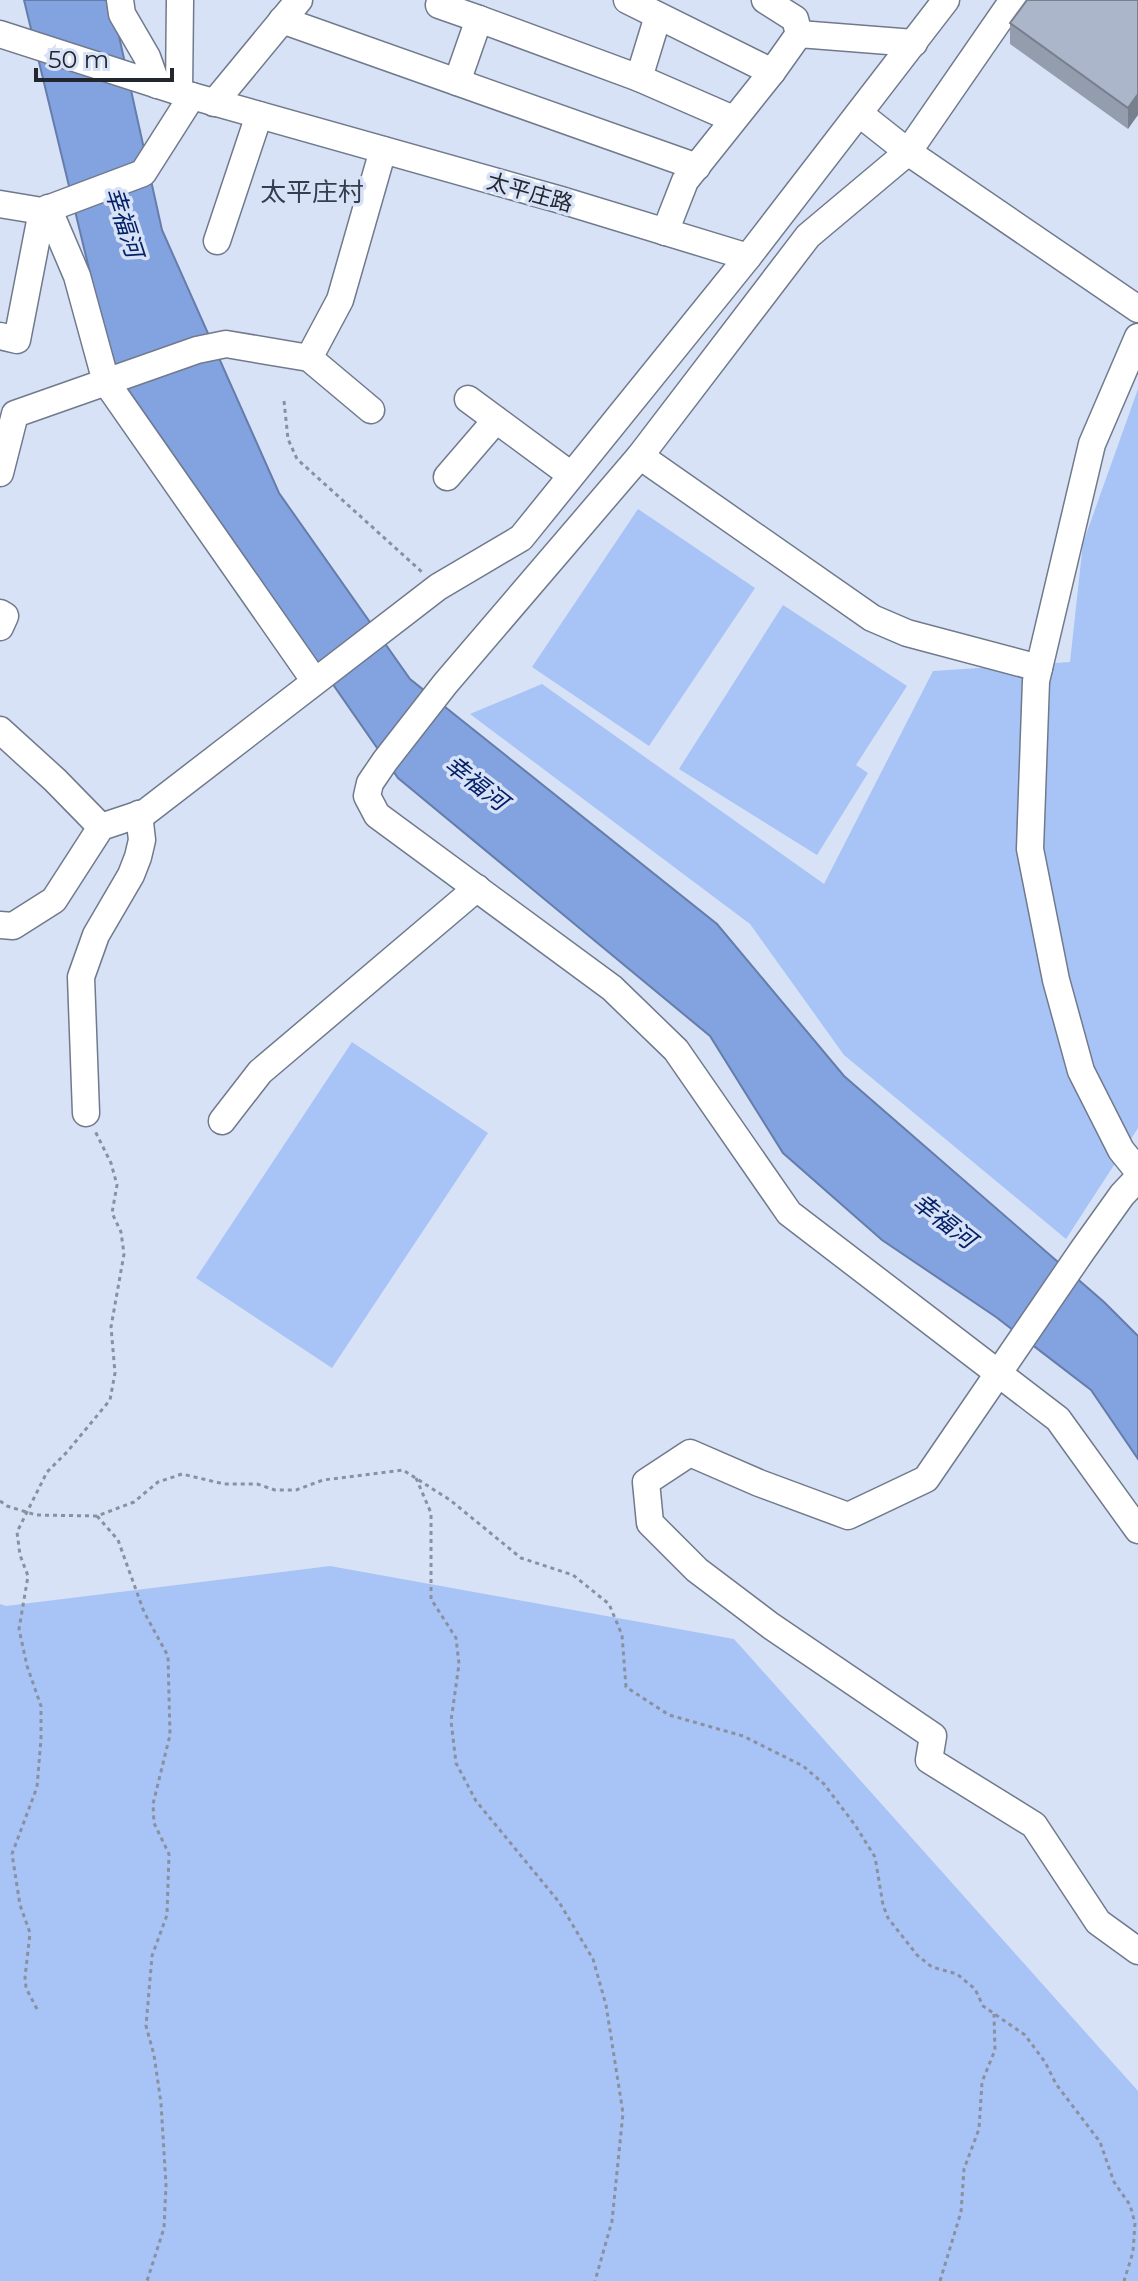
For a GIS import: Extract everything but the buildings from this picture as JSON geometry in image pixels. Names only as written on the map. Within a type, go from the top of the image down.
[{"type":"street","points":[[120,0],[122,14],[147,57],[176,91]]},
{"type":"street","points":[[0,204],[48,208],[143,173],[176,91],[180,0]]},
{"type":"street","points":[[627,0],[772,72]]},
{"type":"street","points":[[765,0],[795,19],[799,34]]},
{"type":"street","points":[[4,930],[54,900],[101,827],[146,812],[384,626],[438,587],[521,538],[748,257],[946,0]]},
{"type":"street","points":[[1013,0],[908,152],[808,236],[640,456],[445,684],[385,761],[370,783],[367,796],[377,815],[612,988],[676,1050],[789,1213],[1007,1363],[1058,1419],[1138,1530]]},
{"type":"street","points":[[436,2],[639,78],[733,119]]},
{"type":"street","points":[[176,91],[240,74],[290,10],[457,82],[697,167]]},
{"type":"street","points":[[639,78],[658,16]]},
{"type":"street","points":[[457,82],[479,19]]},
{"type":"street","name":"太平庄路","points":[[0,34],[176,91],[748,257]]},
{"type":"street","points":[[799,34],[914,43]]},
{"type":"street","points":[[665,232],[685,181],[799,34]]},
{"type":"street","points":[[860,114],[908,152],[1138,309]]},
{"type":"street","points":[[217,241],[259,115]]},
{"type":"street","points":[[309,358],[340,300],[383,150]]},
{"type":"street","points":[[0,336],[17,340],[48,208]]},
{"type":"street","points":[[48,208],[115,379],[317,678]]},
{"type":"street","points":[[1138,337],[1092,444],[1036,681],[1030,849],[1056,980],[1081,1071],[1121,1150],[1138,1171]]},
{"type":"street","points":[[0,473],[7,416],[197,350],[226,344],[309,358],[371,410]]},
{"type":"street","points":[[468,399],[571,475]]},
{"type":"street","points":[[447,477],[496,420]]},
{"type":"street","points":[[640,456],[872,618],[907,633],[1039,668]]},
{"type":"street","points":[[0,613],[5,616],[0,627]]},
{"type":"street","points":[[0,730],[101,827]]},
{"type":"street","points":[[86,1113],[81,977],[96,935],[138,857],[142,840],[139,814]]},
{"type":"street","points":[[222,1121],[260,1072],[477,888]]},
{"type":"street","points":[[1138,1178],[1082,1251],[926,1479],[848,1516],[690,1453],[646,1482],[650,1523],[697,1570],[933,1736],[929,1760],[1034,1825],[1098,1922],[1138,1951]]},
{"type":"path","points":[[284,401],[288,439],[297,459],[438,587]]},
{"type":"path","points":[[37,2009],[26,1988],[30,1933],[20,1905],[12,1854],[37,1787],[41,1739],[41,1706],[27,1666],[19,1629],[28,1576],[20,1555],[17,1532],[47,1472],[110,1400],[115,1373],[111,1327],[124,1254],[121,1232],[112,1213],[117,1185],[111,1163],[86,1113]]},
{"type":"path","points":[[0,1501],[36,1515],[97,1516],[134,1502],[158,1482],[182,1474],[224,1484],[257,1484],[275,1490],[296,1490],[349,1475],[403,1470],[450,1500],[521,1558],[573,1575],[609,1604],[622,1635],[626,1687],[669,1715],[743,1736],[803,1766],[824,1784],[875,1857],[888,1918],[917,1955],[932,1967],[957,1974],[975,1989],[983,2006],[1025,2035],[1045,2062],[1056,2084],[1100,2142],[1114,2182],[1130,2205],[1135,2223],[1133,2252],[1124,2281]]},
{"type":"path","points":[[416,1478],[431,1513],[431,1599],[456,1638],[459,1664],[451,1721],[456,1763],[476,1801],[559,1902],[593,1959],[606,2005],[623,2113],[612,2221],[595,2281]]},
{"type":"path","points":[[97,1516],[118,1540],[144,1612],[168,1656],[170,1735],[153,1804],[154,1823],[169,1854],[167,1915],[152,1956],[146,2026],[161,2103],[166,2185],[164,2228],[147,2281]]},
{"type":"path","points":[[940,2281],[961,2212],[964,2169],[979,2129],[982,2082],[995,2050],[994,2014]]},
{"type":"shaded area","points":[[1138,389],[1138,1128],[1066,1239],[844,1055],[750,924],[470,714],[542,684],[824,884],[933,671],[1070,662],[1083,543]]},
{"type":"shaded area","points":[[638,509],[755,588],[649,746],[532,667]]},
{"type":"shaded area","points":[[783,605],[907,686],[856,765],[868,773],[817,855],[679,769]]},
{"type":"shaded area","points":[[352,1042],[488,1133],[332,1368],[196,1278]]},
{"type":"shaded area","points":[[330,1566],[734,1639],[1138,2091],[1138,2281],[0,2281],[0,1604],[6,1606]]},
{"type":"water","name":"幸福河","points":[[24,0],[111,0],[162,230],[279,493],[410,679],[717,924],[844,1076],[1104,1302],[1138,1336],[1138,1459],[1091,1390],[996,1317],[882,1240],[783,1153],[710,1036],[398,778],[113,368]]},
{"type":"district","name":"太平庄村","points":[[312,192]]}]
